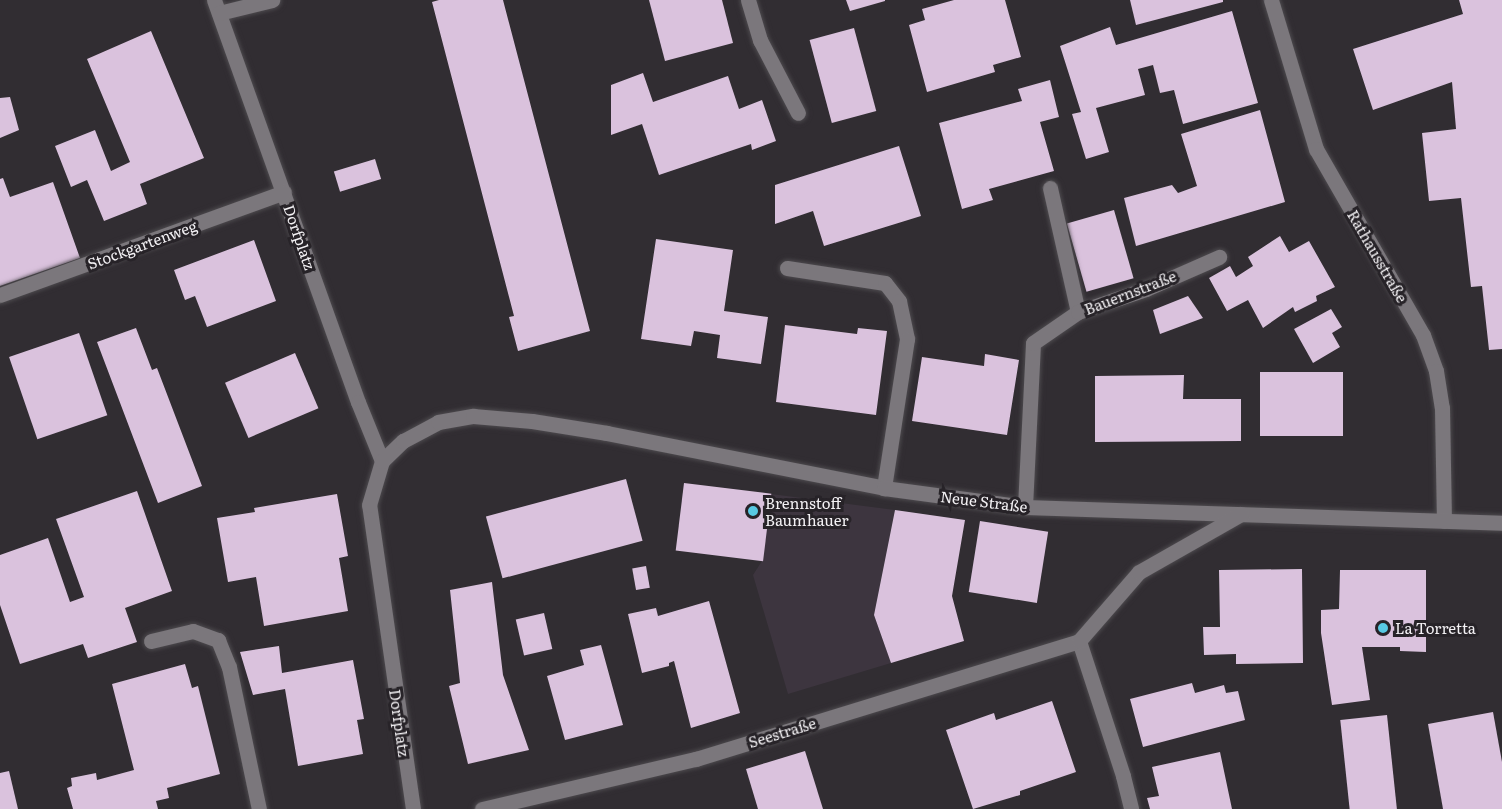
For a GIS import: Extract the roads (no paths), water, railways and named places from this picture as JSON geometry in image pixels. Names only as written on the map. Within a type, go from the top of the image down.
[{"type":"street","points":[[217,7],[272,0]]},
{"type":"street","points":[[748,0],[760,40],[798,112]]},
{"type":"street","name":"Rathausstraße","points":[[1271,0],[1317,149],[1424,335],[1436,371],[1442,408],[1444,521]]},
{"type":"street","name":"Dorfplatz","points":[[217,7],[358,402],[382,461],[369,505],[413,809]]},
{"type":"street","points":[[1050,188],[1078,312]]},
{"type":"street","name":"Stockgartenweg","points":[[0,295],[284,192]]},
{"type":"street","name":"Bauernstraße","points":[[1025,507],[1032,343],[1078,312],[1146,289],[1219,257]]},
{"type":"street","points":[[787,268],[885,283],[899,301],[907,339],[884,488]]},
{"type":"street","name":"Neue Straße","points":[[382,461],[403,441],[438,422],[473,416],[532,421],[607,433],[884,488],[1025,507],[1502,523]]},
{"type":"street","points":[[1131,809],[1123,776],[1079,641],[1139,572],[1241,514]]},
{"type":"street","points":[[151,641],[193,631],[218,640],[229,668],[259,809]]},
{"type":"street","name":"Seestraße","points":[[482,809],[696,759],[1079,641]]},
{"type":"place","name":"Brennstoff Baumhauer","points":[[753,511]]},
{"type":"place","name":"La Torretta","points":[[1383,628]]}]
